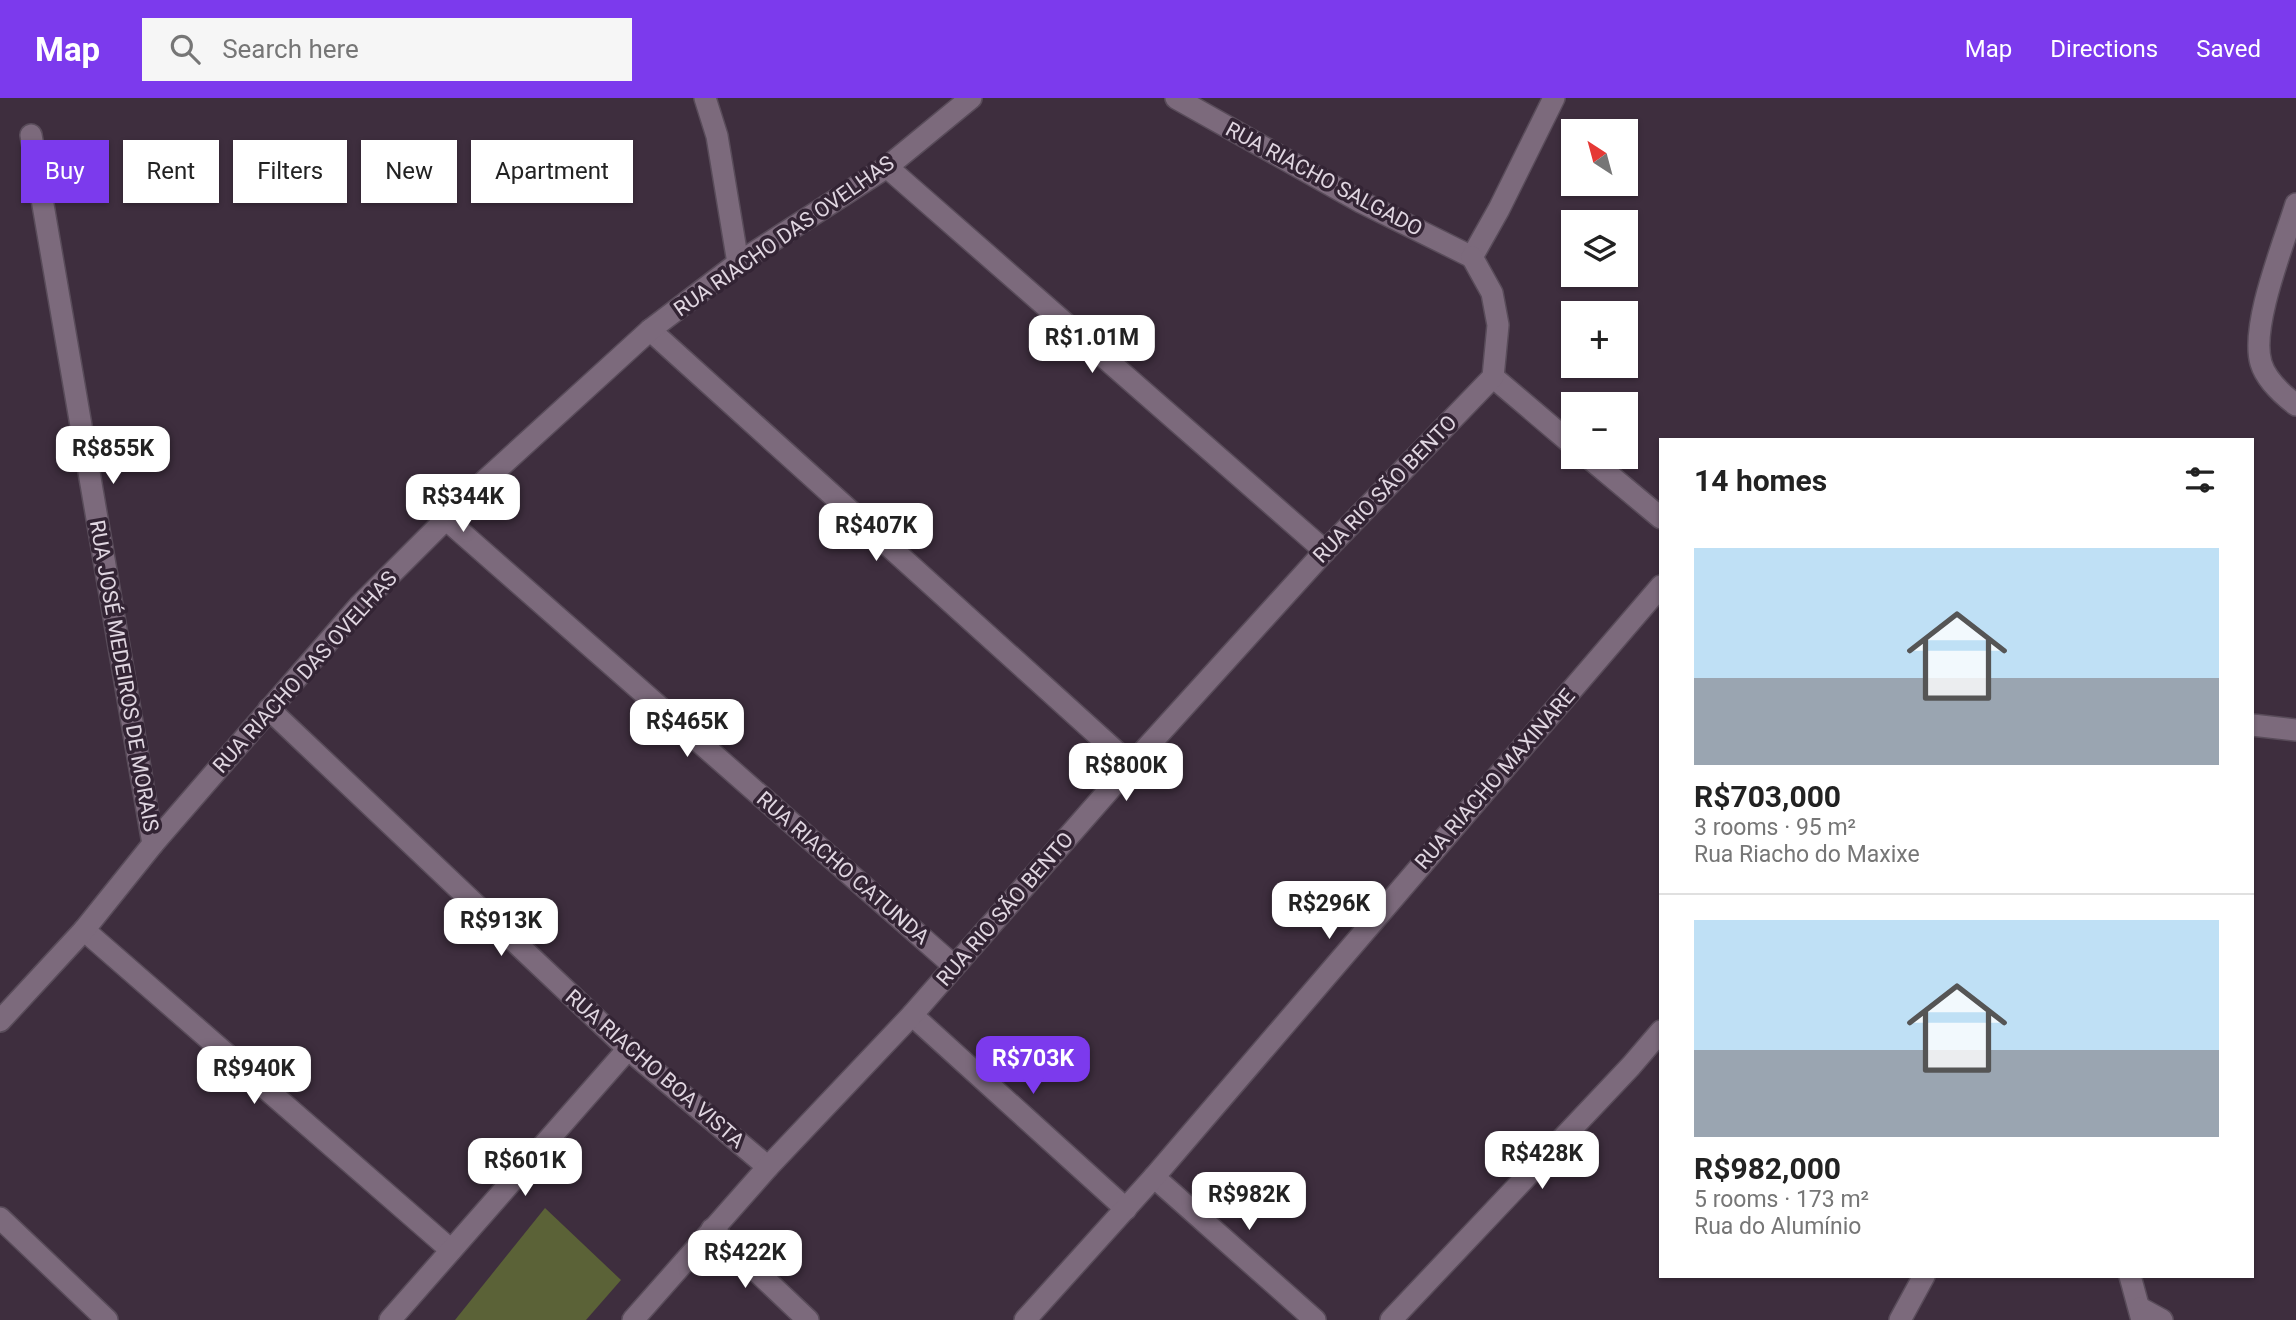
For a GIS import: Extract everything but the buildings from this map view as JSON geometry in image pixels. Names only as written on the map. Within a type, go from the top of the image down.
[{"type":"street","points":[[705,98],[717,136],[738,263]]},
{"type":"street","name":"RUA RIACHO DAS OVELHAS","points":[[0,1021],[84,930],[153,844],[359,606],[480,485],[649,330],[738,263],[887,167],[971,98]]},
{"type":"street","name":"RUA RIACHO SALGADO","points":[[1176,98],[1361,202],[1472,257]]},
{"type":"street","points":[[1554,98],[1472,257],[1492,293],[1498,325],[1493,377],[1561,435]]},
{"type":"street","name":"RUA JOSÉ MEDEIROS DE MORAIS","points":[[31,135],[153,844]]},
{"type":"street","points":[[887,167],[1325,551]]},
{"type":"street","points":[[2296,204],[2258,330],[2261,364],[2280,392],[2296,405]]},
{"type":"street","points":[[649,330],[1131,765]]},
{"type":"street","name":"RUA RIO SÃO BENTO","points":[[633,1320],[768,1167],[912,1015],[1131,765],[1325,551],[1493,377]]},
{"type":"street","points":[[1602,469],[1659,516]]},
{"type":"street","name":"RUA RIACHO CATUNDA","points":[[447,520],[954,966]]},
{"type":"street","name":"RUA RIACHO MAXINARE","points":[[1025,1320],[1154,1177],[1659,588]]},
{"type":"street","name":"RUA RIACHO BOA VISTA","points":[[269,709],[628,1049],[768,1167]]},
{"type":"street","points":[[2254,725],[2296,730]]},
{"type":"street","points":[[84,930],[451,1250]]},
{"type":"street","points":[[912,1015],[1126,1209]]},
{"type":"street","points":[[1391,1320],[1659,1033]]},
{"type":"street","points":[[390,1320],[628,1049]]},
{"type":"street","points":[[1154,1177],[1315,1320]]},
{"type":"street","points":[[0,1217],[107,1320]]},
{"type":"street","points":[[712,1229],[808,1320]]},
{"type":"street","points":[[1900,1320],[1923,1278]]},
{"type":"street","points":[[2131,1278],[2141,1314],[2162,1320]]},
{"type":"green space","points":[[545,1208],[621,1280],[586,1320],[455,1320]]}]
